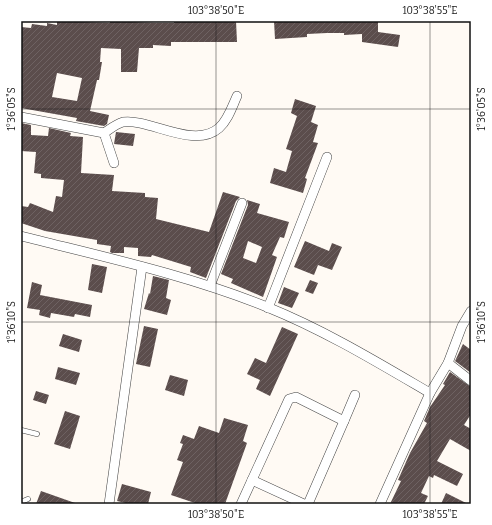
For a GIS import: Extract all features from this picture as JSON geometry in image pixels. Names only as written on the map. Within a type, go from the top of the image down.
[{"type":"street","points":[[21,117],[104,133],[122,122],[131,122],[175,133],[199,135],[209,133],[218,128],[227,118],[237,96]]},
{"type":"street","points":[[104,133],[114,163]]},
{"type":"street","points":[[268,308],[327,157]]},
{"type":"street","points":[[210,286],[242,203]]},
{"type":"street","points":[[21,236],[210,286],[268,308],[351,347],[430,393]]},
{"type":"street","points":[[109,504],[142,267]]},
{"type":"street","points":[[380,504],[430,393],[448,364],[462,326],[471,311]]},
{"type":"street","points":[[448,364],[471,381]]},
{"type":"street","points":[[308,504],[355,395]]},
{"type":"street","points":[[241,504],[289,399],[296,397],[344,421]]},
{"type":"street","points":[[252,480],[304,504]]},
{"type":"lane","points":[[21,430],[37,434]]},
{"type":"lane","points":[[21,502],[28,499]]},
{"type":"building","points":[[57,21],[174,23],[174,21],[236,21],[237,42],[171,42],[171,46],[153,45],[153,48],[139,48],[137,72],[121,72],[121,49],[101,48],[100,62],[102,62],[99,80],[97,80],[90,111],[109,115],[107,124],[104,126],[76,121],[77,118],[21,108],[21,27],[31,28],[32,24],[47,26],[47,23],[57,25]],"holes":[[[57,73],[82,78],[77,101],[52,97]]]},
{"type":"building","points":[[274,21],[378,21],[378,32],[400,35],[398,47],[362,42],[362,34],[307,34],[307,37],[275,39]]},
{"type":"building","points":[[295,99],[316,106],[311,122],[318,125],[313,142],[318,143],[305,178],[307,179],[303,193],[270,183],[274,168],[286,172],[292,151],[286,149],[297,116],[291,113]]},
{"type":"building","points":[[21,123],[31,125],[31,135],[48,136],[49,128],[71,133],[70,136],[83,137],[81,173],[114,175],[112,191],[145,193],[145,197],[158,198],[156,219],[209,232],[223,192],[240,197],[236,201],[206,278],[190,272],[191,267],[152,255],[151,257],[138,256],[138,248],[124,247],[124,253],[112,253],[110,252],[111,246],[97,244],[97,240],[45,231],[21,223],[21,206],[28,207],[30,203],[53,212],[56,196],[62,197],[64,180],[41,178],[41,174],[34,173],[36,152],[21,151]]},
{"type":"building","points":[[116,132],[135,134],[133,146],[114,144]]},
{"type":"building","points":[[247,200],[260,204],[257,213],[289,222],[284,238],[280,237],[272,255],[277,257],[263,297],[231,283],[233,279],[221,274],[248,205]],"holes":[[[248,241],[262,247],[256,263],[243,258]]]},
{"type":"building","points":[[305,241],[329,251],[332,243],[342,247],[332,270],[318,265],[314,275],[294,267]]},
{"type":"building","points":[[92,264],[107,267],[102,293],[88,290]]},
{"type":"building","points":[[153,276],[169,280],[166,298],[171,300],[167,315],[144,309],[149,293],[150,294]]},
{"type":"building","points":[[310,280],[318,283],[313,294],[305,291]]},
{"type":"building","points":[[32,282],[42,285],[40,295],[92,305],[90,317],[75,314],[74,317],[51,313],[50,318],[39,315],[40,310],[27,308]]},
{"type":"building","points":[[284,287],[299,293],[292,308],[278,303]]},
{"type":"building","points":[[144,326],[158,329],[150,367],[136,364]]},
{"type":"building","points":[[282,327],[298,334],[270,396],[256,389],[260,380],[247,374],[255,358],[266,363]]},
{"type":"building","points":[[63,334],[82,340],[79,352],[59,346]]},
{"type":"building","points":[[463,344],[471,350],[471,373],[455,361]]},
{"type":"building","points":[[58,367],[80,373],[76,385],[55,379]]},
{"type":"building","points":[[450,372],[471,387],[471,414],[464,425],[471,429],[471,451],[450,439],[437,461],[463,474],[457,486],[434,475],[433,478],[429,476],[421,493],[428,496],[424,504],[390,504],[401,481],[398,480],[410,453],[427,423],[424,421],[430,407],[445,385],[443,384]]},
{"type":"building","points":[[170,375],[188,380],[184,396],[165,390]]},
{"type":"building","points":[[36,391],[49,395],[46,404],[33,400]]},
{"type":"building","points":[[65,411],[80,416],[70,449],[54,444]]},
{"type":"building","points":[[224,418],[248,425],[243,441],[247,443],[225,504],[198,504],[171,495],[183,462],[177,460],[183,444],[180,443],[183,435],[194,439],[199,426],[219,433]]},
{"type":"building","points":[[122,484],[151,492],[148,504],[130,504],[117,501]]},
{"type":"building","points":[[41,491],[75,503],[36,504]]},
{"type":"building","points":[[446,493],[468,504],[441,504]]}]
